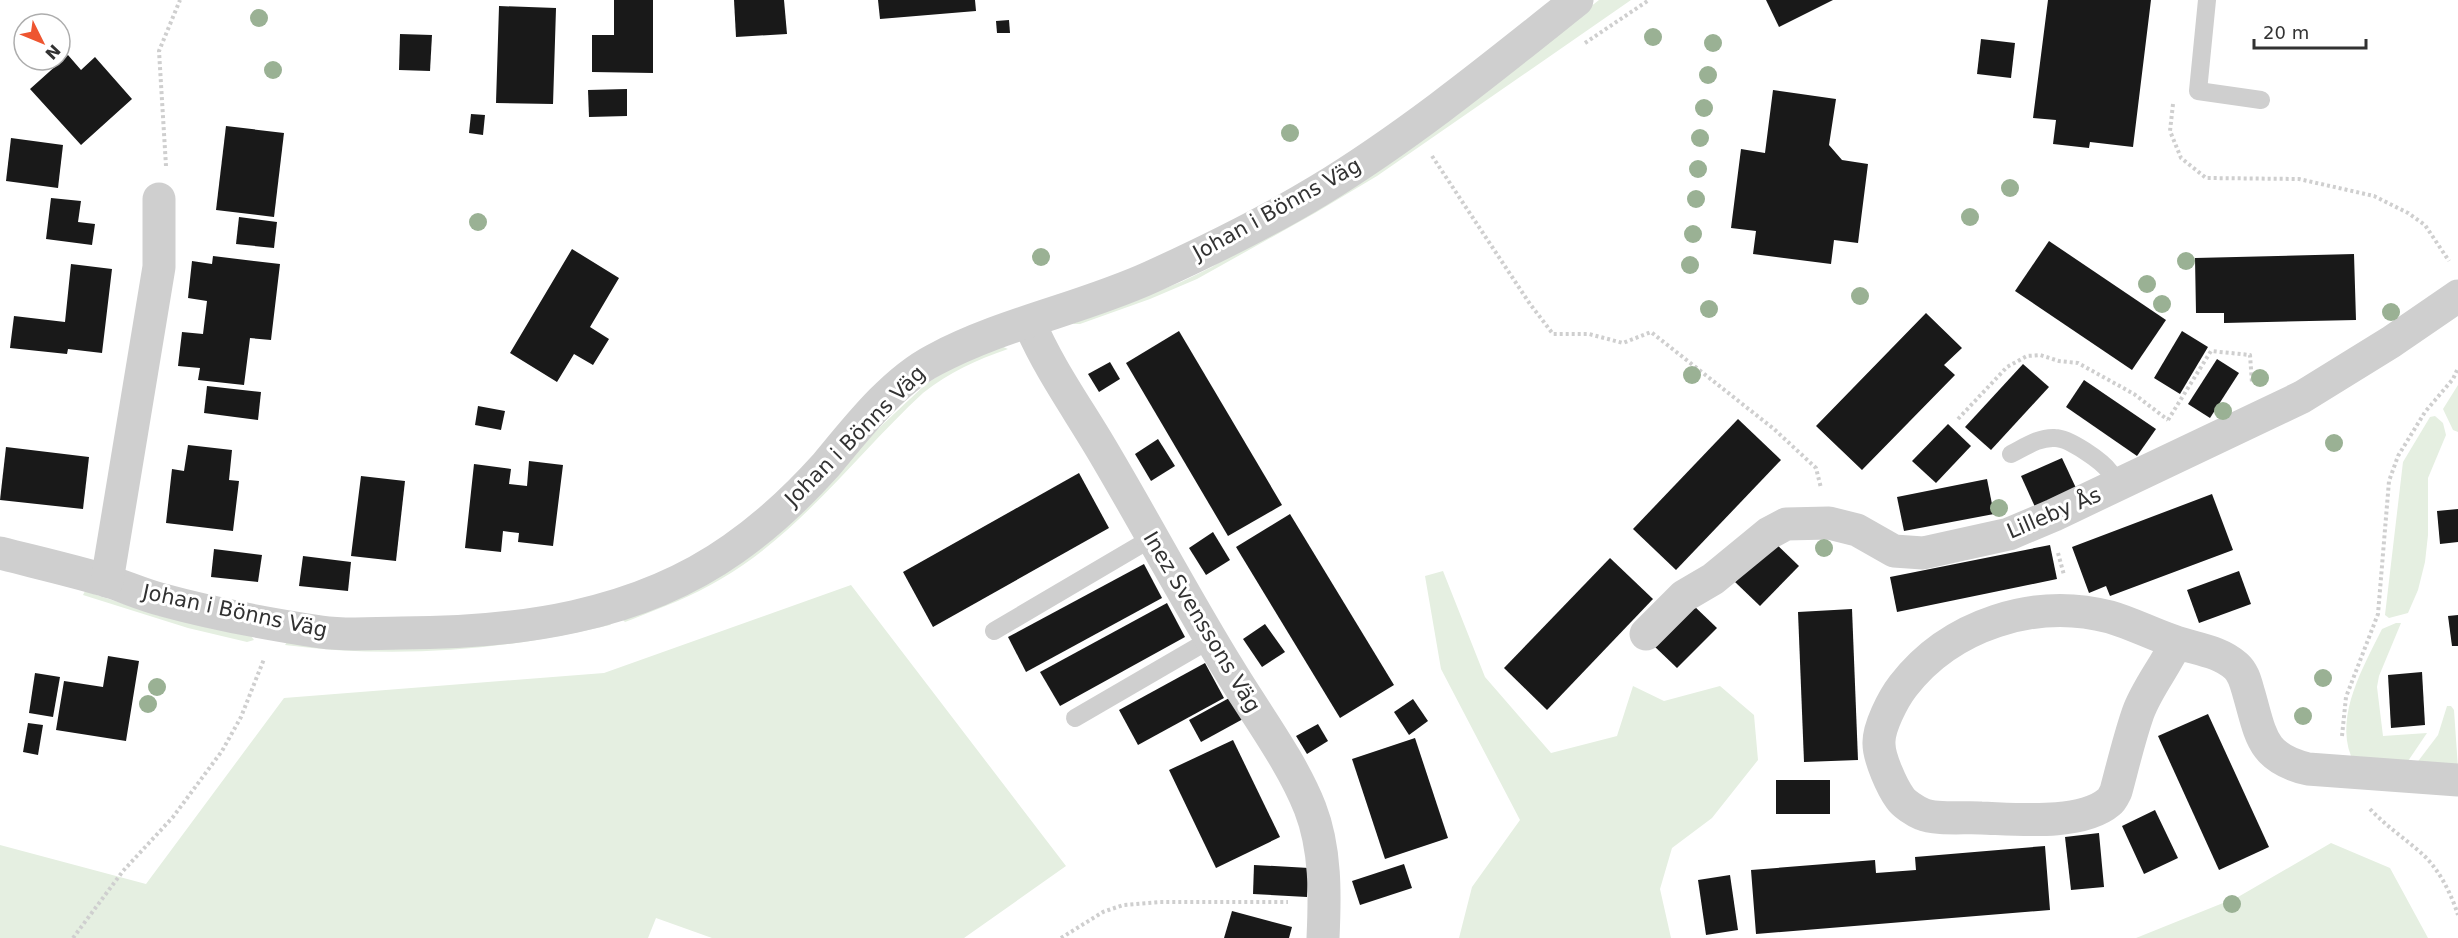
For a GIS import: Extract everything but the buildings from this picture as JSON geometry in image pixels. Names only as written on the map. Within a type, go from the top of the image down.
[{"type":"street","name":"Johan i Bönns Väg","points":[[0,553],[107,581],[162,600],[327,633],[444,633],[500,629],[599,612],[693,575],[736,547],[777,513],[824,467],[849,435],[898,387],[930,362],[982,337],[1146,279],[1242,233],[1316,192],[1357,166],[1478,80],[1577,0]]},
{"type":"street","points":[[107,581],[159,267],[159,199]]},
{"type":"street","name":"Lilleby Ås","points":[[1646,634],[1684,596],[1713,579],[1769,533],[1786,524],[1829,524],[1857,530],[1894,551],[1923,552],[2009,534],[2049,517],[2302,397],[2391,342],[2456,282]]},
{"type":"street","name":"Inez Svenssons Väg","points":[[1029,322],[1047,360],[1101,448],[1210,639],[1285,760],[1310,809],[1323,863],[1325,902],[1323,938]]},
{"type":"street","points":[[2176,643],[2168,660],[2154,680],[2139,712],[2116,791],[2110,802],[2081,815],[2003,819],[1923,815],[1901,800],[1887,774],[1878,744],[1885,718],[1902,686],[1930,658],[1958,638],[1988,623],[2022,614],[2072,611],[2110,617],[2176,643],[2223,656],[2238,668],[2245,679],[2261,735],[2277,758],[2292,765],[2308,769],[2458,780]]},
{"type":"lane","points":[[2207,0],[2198,90],[2261,100]]},
{"type":"lane","points":[[2011,454],[2037,441],[2057,437],[2096,458],[2110,472],[2116,485]]},
{"type":"lane","points":[[994,630],[1152,538]]},
{"type":"lane","points":[[1075,718],[1210,639]]},
{"type":"path","points":[[159,199],[166,162],[159,51],[180,0]]},
{"type":"path","points":[[1432,155],[1530,304],[1553,334],[1589,334],[1623,343],[1651,333],[1774,429],[1816,468],[1829,524]]},
{"type":"path","points":[[2181,158],[2206,178],[2299,179],[2374,196],[2426,225],[2456,282]]},
{"type":"path","points":[[2164,428],[2211,351],[2250,355],[2252,384]]},
{"type":"path","points":[[1959,419],[2007,367],[2027,356],[2040,354],[2078,363],[2134,394],[2168,420]]},
{"type":"path","points":[[2458,368],[2452,379],[2425,412],[2398,456],[2388,481],[2378,614],[2346,697],[2341,748],[2344,772],[2353,790],[2385,826],[2422,853],[2444,881],[2458,915]]},
{"type":"path","points":[[2049,517],[2072,611]]},
{"type":"path","points":[[73,938],[123,871],[173,817],[222,751],[241,717],[268,651],[273,624]]},
{"type":"path","points":[[1061,938],[1103,912],[1123,905],[1159,902],[1325,902]]},
{"type":"green space","points":[[1599,0],[1631,0],[1377,176],[1197,279],[1150,299],[1080,324],[1072,324],[1181,282],[1212,267],[1443,123]]},
{"type":"green space","points":[[1001,346],[1008,349],[964,367],[923,393],[827,492],[777,539],[750,560],[689,596],[625,622],[622,619],[798,512],[879,428],[926,384],[955,365]]},
{"type":"green space","points":[[2458,385],[2458,432],[2453,430],[2443,409]]},
{"type":"green space","points":[[2435,416],[2443,423],[2446,435],[2428,478],[2428,535],[2425,562],[2418,590],[2408,613],[2389,618],[2385,615],[2403,462],[2430,417]]},
{"type":"green space","points":[[1443,571],[1485,677],[1551,753],[1617,736],[1633,686],[1664,701],[1720,686],[1754,715],[1758,760],[1712,818],[1672,848],[1660,889],[1671,938],[1459,938],[1472,887],[1520,820],[1441,669],[1425,576]]},
{"type":"green space","points":[[851,585],[1066,866],[964,938],[712,938],[656,918],[648,938],[0,938],[0,845],[146,884],[284,698],[604,673]]},
{"type":"green space","points":[[85,591],[148,612],[251,636],[254,640],[247,642],[188,628],[83,595]]},
{"type":"green space","points":[[613,622],[610,625],[529,641],[448,650],[367,651],[285,645],[287,642]]},
{"type":"green space","points":[[2401,623],[2379,676],[2377,687],[2383,736],[2427,733],[2408,761],[2351,756],[2347,740],[2347,724],[2354,691],[2382,629]]},
{"type":"green space","points":[[2447,706],[2451,706],[2454,710],[2458,768],[2416,764],[2438,735]]},
{"type":"green space","points":[[2331,843],[2390,868],[2428,938],[2136,938],[2238,897]]}]
